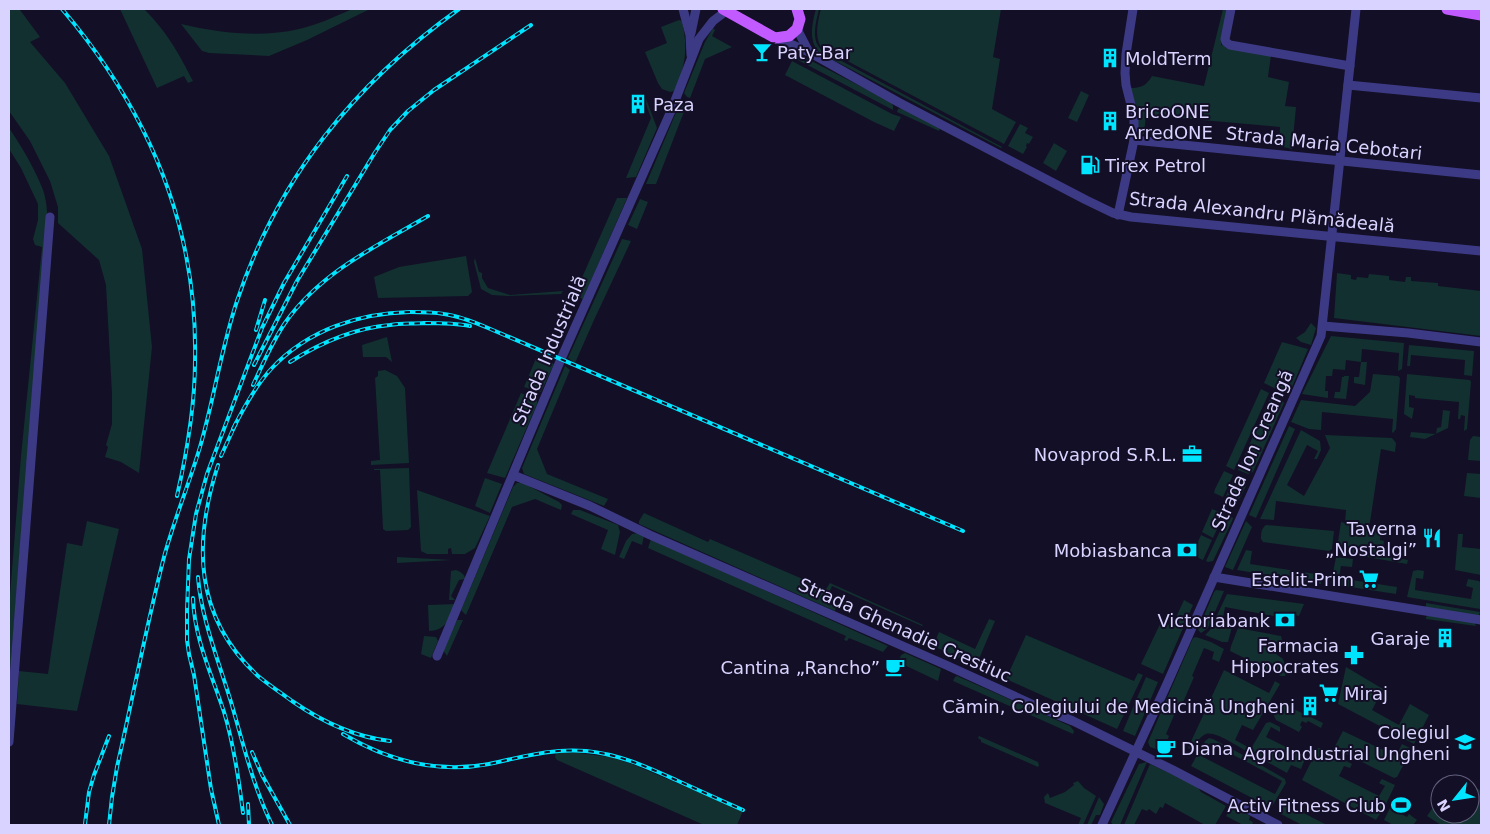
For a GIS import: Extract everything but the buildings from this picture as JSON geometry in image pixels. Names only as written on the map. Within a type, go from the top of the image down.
[{"type":"main road","points":[[725,10],[775,38],[789,36],[798,19],[808,9]]},
{"type":"main road","points":[[1447,9],[1481,15]]},
{"type":"street","name":"Strada Industrială","points":[[683,9],[690,35],[691,58]]},
{"type":"street","name":"Strada Industrială","points":[[690,35],[696,9]]},
{"type":"street","points":[[1118,214],[1134,140],[1134,117],[1125,72],[1133,9]]},
{"type":"street","points":[[1231,9],[1225,39],[1230,45],[1350,66]]},
{"type":"street","name":"Strada Ion Creangă","points":[[1102,825],[1321,336],[1356,9]]},
{"type":"street","name":"Strada Industrială","points":[[436,656],[561,359],[671,111],[699,39],[713,21],[725,10]]},
{"type":"street","points":[[798,19],[809,52]]},
{"type":"street","name":"Strada Alexandru Plămădeală","points":[[775,38],[809,52],[898,102],[1086,200],[1118,214],[1131,217],[1481,251]]},
{"type":"street","points":[[1348,85],[1481,98]]},
{"type":"street","name":"Strada Maria Cebotari","points":[[1134,140],[1481,175]]},
{"type":"street","points":[[9,742],[50,217]]},
{"type":"street","points":[[1323,326],[1408,333],[1481,342]]},
{"type":"street","name":"Strada Ghenadie Crestiuc","points":[[513,475],[590,506],[658,538],[1073,721],[1173,770],[1278,825]]},
{"type":"street","points":[[1214,577],[1481,620]]},
{"type":"green space","points":[[9,9],[20,10],[40,37],[30,42],[65,83],[109,156],[142,249],[152,347],[139,473],[121,462],[105,457],[108,447],[106,445],[112,424],[106,285],[99,260],[58,223],[58,207],[50,181],[30,141],[9,111]]},
{"type":"green space","points":[[120,9],[144,9],[172,43],[193,81],[188,83],[184,76],[157,88]]},
{"type":"green space","points":[[350,9],[370,9],[307,40],[269,56],[202,51],[181,24],[225,32],[255,34],[285,32],[312,25]]},
{"type":"green space","points":[[816,9],[819,9],[815,37],[816,42],[823,51],[1002,147],[820,53],[816,49],[812,38],[812,26]]},
{"type":"green space","points":[[821,9],[1001,9],[993,57],[1000,59],[992,109],[1016,122],[1004,144],[821,47],[817,33]]},
{"type":"green space","points":[[1223,9],[1227,9],[1221,45],[1271,55],[1268,77],[1289,82],[1285,106],[1296,107],[1292,149],[1279,146],[1280,127],[1146,115],[1144,134],[1138,136],[1138,123],[1130,88],[1143,86],[1152,76],[1204,86]]},
{"type":"green space","points":[[679,20],[682,21],[684,30],[685,57],[678,82],[674,91],[670,92],[662,89],[658,83],[645,52],[667,43],[661,27]]},
{"type":"green space","points":[[713,28],[715,30],[712,36],[732,47],[705,59],[690,98],[687,97],[684,93],[705,42]]},
{"type":"green space","points":[[796,53],[891,102],[893,110],[794,58]]},
{"type":"green space","points":[[792,61],[901,117],[894,131],[785,75]]},
{"type":"green space","points":[[1081,91],[1089,95],[1077,122],[1068,118]]},
{"type":"green space","points":[[642,94],[645,96],[657,128],[636,177],[626,178],[651,118]]},
{"type":"green space","points":[[680,103],[687,104],[656,184],[646,184]]},
{"type":"green space","points":[[902,108],[940,128],[939,131],[897,112],[898,109]]},
{"type":"green space","points":[[1020,124],[1028,128],[1025,133],[1033,137],[1029,144],[1027,143],[1023,154],[1008,146]]},
{"type":"green space","points":[[9,128],[28,158],[45,195],[48,233],[9,686],[9,608],[21,456],[42,247],[35,245],[33,239],[38,220],[38,204],[21,168],[9,149]]},
{"type":"green space","points":[[1054,143],[1067,151],[1056,171],[1043,163]]},
{"type":"green space","points":[[617,198],[627,198],[583,299],[570,294],[570,290],[577,289]]},
{"type":"green space","points":[[640,199],[648,202],[637,229],[628,225]]},
{"type":"green space","points":[[622,239],[631,241],[575,363],[568,358]]},
{"type":"green space","points":[[466,256],[472,292],[468,296],[378,298],[374,277],[399,267]]},
{"type":"green space","points":[[475,258],[479,272],[482,273],[482,278],[488,288],[510,295],[563,291],[561,294],[508,296],[492,295],[481,289],[474,262]]},
{"type":"green space","points":[[1337,273],[1351,275],[1351,279],[1356,280],[1357,277],[1368,278],[1369,274],[1389,276],[1389,280],[1405,282],[1406,277],[1411,277],[1411,281],[1438,283],[1438,286],[1481,291],[1481,336],[1334,318]]},
{"type":"green space","points":[[1311,323],[1316,328],[1311,345],[1301,342],[1296,338],[1305,332]]},
{"type":"green space","points":[[1331,336],[1404,343],[1402,369],[1398,371],[1399,353],[1362,349],[1361,362],[1346,360],[1345,370],[1333,369],[1332,376],[1326,376],[1325,391],[1328,391],[1328,398],[1302,394]]},
{"type":"green space","points":[[387,337],[392,362],[386,357],[363,357],[362,345]]},
{"type":"green space","points":[[1282,342],[1308,349],[1290,392],[1284,393],[1264,383]]},
{"type":"green space","points":[[1409,345],[1474,351],[1472,376],[1464,375],[1465,360],[1411,355],[1410,366],[1407,366]]},
{"type":"green space","points":[[537,356],[554,364],[541,392],[524,387]]},
{"type":"green space","points":[[1361,362],[1367,362],[1365,385],[1354,383],[1354,377],[1359,377]]},
{"type":"green space","points":[[565,366],[570,370],[537,449],[547,474],[608,499],[604,506],[524,474],[522,468]]},
{"type":"green space","points":[[385,370],[397,376],[405,388],[409,463],[371,465],[371,461],[380,460],[375,378],[378,376],[378,371]]},
{"type":"green space","points":[[1373,374],[1398,376],[1400,378],[1396,429],[1393,433],[1393,419],[1322,412],[1321,430],[1309,429],[1291,422],[1301,400],[1355,406],[1370,392]]},
{"type":"green space","points":[[1407,374],[1470,380],[1467,429],[1464,431],[1465,416],[1461,415],[1460,419],[1458,419],[1459,402],[1415,398],[1415,396],[1409,395],[1409,407],[1414,408],[1412,419],[1404,414]]},
{"type":"green space","points":[[1349,376],[1346,399],[1334,398],[1335,392],[1340,392],[1342,377]]},
{"type":"green space","points":[[1261,389],[1269,393],[1234,470],[1226,466]]},
{"type":"green space","points":[[521,393],[537,399],[537,404],[505,478],[487,473]]},
{"type":"green space","points":[[1272,394],[1284,403],[1253,472],[1248,474],[1238,470]]},
{"type":"green space","points":[[1443,410],[1450,411],[1448,428],[1436,434],[1437,428],[1441,427]]},
{"type":"green space","points":[[1289,426],[1295,429],[1256,518],[1249,515]]},
{"type":"green space","points":[[1301,430],[1320,441],[1321,450],[1317,459],[1314,459],[1318,451],[1307,445],[1287,485],[1304,496],[1330,448],[1325,435],[1392,438],[1396,443],[1395,452],[1381,449],[1369,529],[1381,531],[1380,540],[1384,541],[1382,555],[1408,560],[1407,564],[1338,552],[1341,522],[1345,523],[1346,510],[1276,501],[1274,520],[1260,519]]},
{"type":"green space","points":[[1411,432],[1436,434],[1425,439],[1410,437]]},
{"type":"green space","points":[[1473,436],[1481,437],[1481,461],[1468,460],[1470,440]]},
{"type":"green space","points":[[409,468],[411,527],[408,530],[386,531],[383,529],[380,470],[374,469]]},
{"type":"green space","points":[[1224,471],[1233,475],[1223,497],[1214,493]]},
{"type":"green space","points":[[1467,473],[1481,474],[1481,498],[1464,496]]},
{"type":"green space","points":[[1235,476],[1244,480],[1246,486],[1240,498],[1231,500],[1225,498]]},
{"type":"green space","points":[[485,478],[502,484],[490,513],[475,506]]},
{"type":"green space","points":[[517,483],[523,483],[559,502],[562,505],[561,510],[535,499],[512,507],[466,615],[461,610],[513,487]]},
{"type":"green space","points":[[417,490],[490,516],[475,548],[465,554],[452,554],[451,548],[448,549],[448,554],[427,554],[421,551]]},
{"type":"green space","points":[[1212,509],[1224,514],[1213,538],[1202,532]]},
{"type":"green space","points":[[573,510],[580,510],[618,525],[620,532],[615,555],[601,549],[608,530],[571,514]]},
{"type":"green space","points":[[644,513],[708,542],[710,539],[826,589],[830,583],[923,625],[832,586],[825,602],[836,607],[835,611],[639,524]]},
{"type":"green space","points":[[1228,514],[1233,518],[1232,521],[1213,561],[1208,562],[1206,561]]},
{"type":"green space","points":[[87,521],[119,529],[77,711],[17,704],[19,671],[48,674],[67,543],[82,546]]},
{"type":"green space","points":[[1246,521],[1252,527],[1233,570],[1225,567]]},
{"type":"green space","points":[[1266,525],[1334,531],[1332,549],[1329,551],[1263,542],[1261,533]]},
{"type":"green space","points":[[638,533],[644,536],[642,545],[632,541],[624,559],[619,557],[626,541],[632,534]]},
{"type":"green space","points":[[1458,534],[1463,534],[1462,547],[1481,549],[1481,575],[1455,570]]},
{"type":"green space","points":[[1201,535],[1212,540],[1203,560],[1192,555]]},
{"type":"green space","points":[[651,539],[888,646],[883,652],[849,638],[847,641],[844,640],[846,636],[648,548]]},
{"type":"green space","points":[[1246,550],[1252,551],[1250,564],[1322,575],[1321,584],[1237,570]]},
{"type":"green space","points":[[397,557],[452,560],[397,563]]},
{"type":"green space","points":[[1336,557],[1353,559],[1352,567],[1341,566],[1339,578],[1397,587],[1396,594],[1331,584]]},
{"type":"green space","points":[[456,570],[462,573],[465,579],[459,580],[451,596],[455,600],[449,600],[451,571]]},
{"type":"green space","points":[[1413,571],[1424,571],[1423,579],[1416,578],[1415,590],[1471,599],[1473,588],[1466,586],[1468,579],[1479,581],[1481,584],[1480,609],[1407,597]]},
{"type":"green space","points":[[1216,590],[1224,591],[1208,628],[1201,633],[1198,630]]},
{"type":"green space","points":[[1227,594],[1304,604],[1299,616],[1286,613],[1284,618],[1225,607],[1223,618],[1228,619],[1227,624],[1232,627],[1228,642],[1222,642],[1205,635],[1210,630]]},
{"type":"green space","points":[[1184,600],[1193,605],[1163,674],[1141,664],[1161,622],[1172,626]]},
{"type":"green space","points":[[1426,603],[1480,612],[1477,616],[1426,607]]},
{"type":"green space","points":[[456,604],[449,619],[443,626],[429,631],[428,605]]},
{"type":"green space","points":[[1429,615],[1474,622],[1476,626],[1426,619]]},
{"type":"green space","points":[[989,619],[995,621],[976,666],[933,646],[939,632],[975,649]]},
{"type":"green space","points":[[457,620],[463,620],[447,656],[443,650]]},
{"type":"green space","points":[[1238,628],[1281,636],[1282,640],[1276,654],[1283,659],[1287,670],[1285,676],[1281,676],[1230,651]]},
{"type":"green space","points":[[1026,635],[1134,681],[1138,673],[1143,675],[1117,729],[1006,679]]},
{"type":"green space","points":[[424,636],[436,637],[438,641],[431,658],[421,654]]},
{"type":"green space","points":[[1196,637],[1224,649],[1219,662],[1212,659],[1214,652],[1204,648],[1181,707],[1178,706],[1166,734],[1169,736],[1166,743],[1160,740],[1156,749],[1150,747],[1148,742],[1193,638]]},
{"type":"green space","points":[[905,653],[941,669],[938,681],[898,662],[901,655]]},
{"type":"green space","points":[[1346,667],[1383,689],[1372,710],[1399,725],[1410,704],[1429,715],[1414,744],[1338,704]]},
{"type":"green space","points":[[1224,670],[1269,693],[1275,681],[1280,684],[1253,730],[1242,725],[1235,740],[1248,747],[1246,751],[1226,739],[1210,734],[1202,736],[1191,750],[1188,748]]},
{"type":"green space","points":[[957,676],[1070,726],[1074,731],[1073,734],[953,681]]},
{"type":"green space","points":[[1146,677],[1158,682],[1135,736],[1123,731]]},
{"type":"green space","points":[[1281,703],[1323,723],[1321,728],[1308,721],[1306,723],[1302,721],[1300,725],[1302,727],[1299,732],[1276,720],[1274,716]]},
{"type":"green space","points":[[1270,722],[1280,727],[1280,732],[1271,727],[1266,737],[1306,757],[1301,769],[1291,765],[1287,773],[1249,752],[1266,723]]},
{"type":"green space","points":[[1343,731],[1396,756],[1402,744],[1412,749],[1397,777],[1394,778],[1334,748]]},
{"type":"green space","points":[[979,736],[1038,762],[1038,767],[981,742],[978,738]]},
{"type":"green space","points":[[1209,738],[1243,755],[1241,759],[1210,743],[1203,757],[1275,794],[1282,781],[1245,761],[1247,757],[1285,779],[1286,783],[1271,808],[1191,766],[1205,741]]},
{"type":"green space","points":[[1318,748],[1352,764],[1350,768],[1344,766],[1339,776],[1379,796],[1385,786],[1379,783],[1382,779],[1395,785],[1376,820],[1302,780]]},
{"type":"green space","points":[[556,753],[579,753],[610,757],[632,764],[743,811],[737,825],[704,825],[557,760],[555,757]]},
{"type":"green space","points":[[1147,762],[1120,825],[1113,825],[1111,822],[1139,764]]},
{"type":"green space","points":[[1150,764],[1197,786],[1201,792],[1226,806],[1215,825],[1205,825],[1165,803],[1163,808],[1160,807],[1156,814],[1149,809],[1147,811],[1142,809],[1134,825],[1124,825]]},
{"type":"green space","points":[[1078,781],[1084,788],[1096,796],[1083,825],[1078,825],[1081,818],[1045,803],[1044,797],[1048,793],[1050,798],[1065,792],[1074,785],[1073,783]]},
{"type":"green space","points":[[1481,791],[1481,825],[1439,824],[1480,824]]},
{"type":"green space","points":[[1099,797],[1104,804],[1100,815],[1096,815],[1091,825],[1087,825]]},
{"type":"green space","points":[[1282,802],[1327,825],[1302,825],[1277,812]]},
{"type":"green space","points":[[1236,808],[1250,816],[1249,820],[1253,822],[1252,825],[1243,825],[1226,816],[1230,810]]},
{"type":"green space","points":[[1390,808],[1407,817],[1409,814],[1417,820],[1413,825],[1393,825],[1384,820]]},
{"type":"railway","points":[[62,9],[93,48],[143,129],[162,173],[177,217],[188,264],[194,312],[195,361],[190,429],[177,496]]},
{"type":"railway","points":[[109,825],[117,767],[164,557],[200,447],[231,319],[254,256],[274,214],[298,174],[324,137],[353,102],[421,38],[459,9]]},
{"type":"railway","points":[[254,365],[297,281],[390,130],[408,111],[434,90],[531,25]]},
{"type":"railway","points":[[219,825],[211,789],[187,640],[189,559],[196,514],[207,474],[262,328],[284,283],[347,176]]},
{"type":"railway","points":[[253,385],[280,330],[299,305],[315,289],[350,262],[428,216]]},
{"type":"railway","points":[[256,330],[265,300]]},
{"type":"railway","points":[[233,429],[251,397],[272,368],[302,343],[318,334],[335,326],[372,316],[410,312],[440,313],[483,326],[963,531]]},
{"type":"railway","points":[[290,362],[313,349],[364,329],[398,324],[424,323],[470,326]]},
{"type":"railway","points":[[221,456],[236,423]]},
{"type":"railway","points":[[218,465],[210,494],[203,550],[205,578],[211,604],[221,629],[237,653],[258,676],[292,701],[338,727],[364,736],[390,741]]},
{"type":"railway","points":[[198,577],[211,640],[254,780],[272,825]]},
{"type":"railway","points":[[193,598],[200,642],[231,737],[243,813]]},
{"type":"railway","points":[[343,734],[395,758],[432,766],[470,767],[549,752],[573,750],[610,755],[643,766],[743,810]]},
{"type":"railway","points":[[85,824],[89,792],[109,736]]},
{"type":"railway","points":[[252,752],[262,775],[290,825]]},
{"type":"railway","points":[[248,804],[249,825]]},
{"type":"place","name":"Paty-Bar","points":[[762,52]]},
{"type":"place","name":"MoldTerm","points":[[1110,58]]},
{"type":"place","name":"Paza","points":[[638,104]]},
{"type":"place","name":"BricoONE ArredONE","points":[[1110,121]]},
{"type":"place","name":"Tirex Petrol","points":[[1090,165]]},
{"type":"place","name":"Novaprod S.R.L.","points":[[1192,454]]},
{"type":"place","name":"Taverna „Nostalgi”","points":[[1432,538]]},
{"type":"place","name":"Mobiasbanca","points":[[1187,550]]},
{"type":"place","name":"Estelit-Prim","points":[[1369,579]]},
{"type":"place","name":"Victoriabank","points":[[1285,620]]},
{"type":"place","name":"Garaje","points":[[1445,638]]},
{"type":"place","name":"Farmacia Hippocrates","points":[[1354,655]]},
{"type":"place","name":"Cantina „Rancho”","points":[[895,667]]},
{"type":"place","name":"Miraj","points":[[1329,693]]},
{"type":"place","name":"Cămin, Colegiului de Medicină Ungheni","points":[[1310,706]]},
{"type":"place","name":"Colegiul AgroIndustrial Ungheni","points":[[1465,742]]},
{"type":"place","name":"Diana","points":[[1166,748]]},
{"type":"place","name":"Activ Fitness Club","points":[[1401,805]]}]
